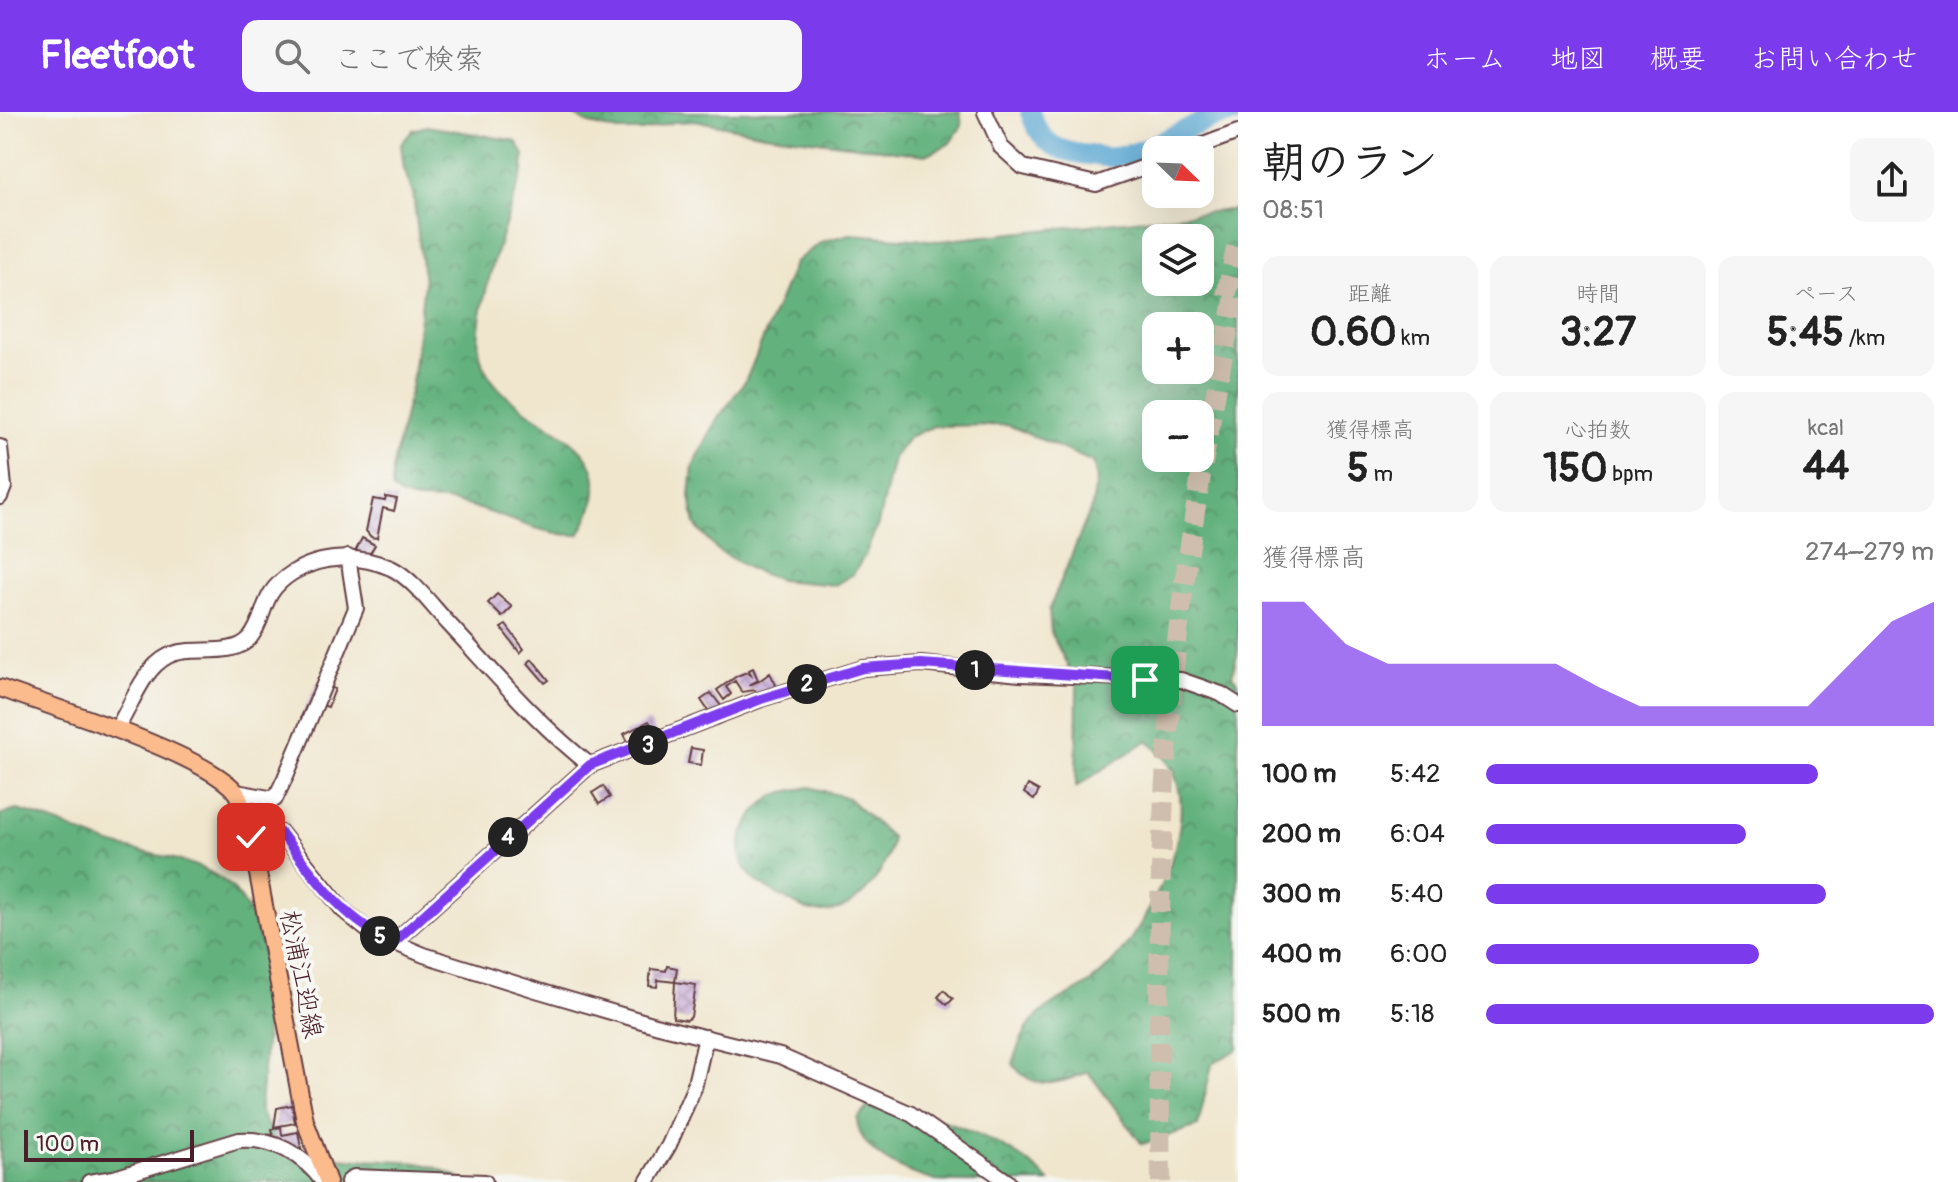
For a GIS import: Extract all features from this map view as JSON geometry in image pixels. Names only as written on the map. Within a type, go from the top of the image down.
[{"type":"main road","points":[[0,688],[116,730],[212,773],[236,792]]},
{"type":"main road","name":"松浦江迎線","points":[[236,792],[251,837],[305,1121],[326,1182]]},
{"type":"street","points":[[985,112],[1001,147],[1023,167],[1096,184],[1142,168]]},
{"type":"street","points":[[1214,141],[1238,132]]},
{"type":"street","points":[[0,447],[4,487],[0,497]]},
{"type":"street","points":[[236,792],[275,799],[280,789],[356,608],[348,557]]},
{"type":"street","points":[[116,730],[139,688],[168,656],[188,651],[235,648],[250,638],[269,592],[291,574],[327,559],[348,557],[393,568],[523,703],[590,765]]},
{"type":"street","points":[[394,942],[590,765],[761,699],[863,668],[921,664],[1020,674],[1181,680],[1221,694],[1238,705]]},
{"type":"street","points":[[251,837],[276,840],[281,833],[350,917],[371,933],[536,990],[780,1056],[911,1114],[1008,1182]]},
{"type":"street","points":[[647,1182],[669,1145],[694,1088],[706,1037]]},
{"type":"street","points":[[89,1182],[114,1178],[239,1140],[257,1138],[294,1155],[326,1182]]},
{"type":"street","points":[[348,1182],[354,1177],[485,1182]]},
{"type":"green space","points":[[568,112],[960,112],[962,126],[949,144],[926,155],[764,134],[699,121],[674,122],[642,131],[618,131],[589,124]]},
{"type":"green space","points":[[427,126],[516,141],[524,155],[523,171],[487,287],[479,350],[490,377],[510,399],[580,449],[593,471],[594,498],[579,535],[547,531],[461,504],[411,499],[392,489],[392,470],[412,383],[424,283],[413,193],[404,169],[401,144],[413,130]]},
{"type":"green space","points":[[1238,209],[1238,651],[1232,676],[1238,681],[1238,1049],[1212,1064],[1198,1126],[1142,1144],[1088,1072],[1057,1082],[1038,1082],[1029,1079],[1013,1064],[1020,1042],[1040,1014],[1092,981],[1122,951],[1164,880],[1179,827],[1180,802],[1176,779],[1165,758],[1148,740],[1076,787],[1077,685],[1051,633],[1049,610],[1092,506],[1097,479],[1093,462],[1008,425],[934,426],[909,437],[893,458],[878,524],[865,555],[853,574],[835,585],[780,580],[752,570],[717,550],[695,525],[690,496],[693,466],[716,421],[746,380],[795,262],[821,242],[850,234],[939,241]]},
{"type":"green space","points":[[810,787],[848,798],[892,838],[883,867],[864,892],[839,909],[824,912],[801,908],[764,887],[746,869],[741,854],[747,825],[766,801],[787,791]]},
{"type":"green space","points":[[17,810],[108,843],[196,866],[223,880],[234,890],[250,913],[260,939],[265,967],[266,1026],[260,1111],[272,1132],[290,1145],[310,1153],[333,1158],[406,1161],[442,1170],[467,1182],[0,1182],[0,815]]},
{"type":"green space","points":[[888,1104],[953,1124],[997,1143],[1050,1182],[936,1181],[898,1167],[866,1142],[857,1119],[869,1105]]},
{"type":"building","points":[[386,497],[397,499],[394,511],[383,508],[377,538],[371,537],[366,531],[373,499],[385,501]]},
{"type":"building","points":[[362,538],[375,545],[368,557],[356,550]]},
{"type":"building","points":[[497,594],[512,607],[502,617],[488,603]]},
{"type":"building","points":[[506,625],[524,649],[520,653],[501,628]]},
{"type":"building","points":[[532,659],[549,680],[545,683],[528,663]]},
{"type":"building","points":[[753,668],[758,680],[749,685],[759,681],[770,673],[778,689],[757,696],[755,690],[742,692],[735,681],[726,687],[731,694],[724,700],[717,690],[737,676],[747,672],[751,675],[749,670]]},
{"type":"building","points":[[318,682],[335,689],[328,707],[316,703],[310,720],[301,717]]},
{"type":"building","points":[[711,693],[725,711],[714,719],[701,700]]},
{"type":"building","points":[[649,721],[657,735],[630,746],[624,734]]},
{"type":"building","points":[[691,748],[703,750],[701,765],[688,763]]},
{"type":"building","points":[[1028,785],[1039,791],[1034,800],[1024,793]]},
{"type":"building","points":[[603,786],[610,797],[599,804],[592,793]]},
{"type":"building","points":[[667,966],[677,968],[675,982],[658,980],[657,987],[649,986],[651,969],[666,971]]},
{"type":"building","points":[[675,982],[696,985],[691,1017],[687,1020],[673,1018]]},
{"type":"building","points":[[944,990],[953,999],[947,1005],[938,997]]},
{"type":"building","points":[[292,1105],[295,1123],[274,1127],[277,1108]]},
{"type":"building","points":[[281,1127],[282,1135],[298,1132],[303,1159],[276,1154],[272,1129]]},
{"type":"waterway","points":[[1030,112],[1039,132],[1060,149],[1109,157],[1145,149],[1206,121],[1238,113]]},
{"type":"tunnel","points":[[1226,296],[1238,239]]},
{"type":"tunnel","points":[[1161,1182],[1160,912],[1170,709],[1196,506],[1238,282]]},
{"type":"route","points":[[251,837],[276,840],[281,833],[343,910],[371,933],[394,942],[407,927],[590,765],[742,709],[761,699],[863,668],[921,664],[1020,674],[1145,680]]}]
